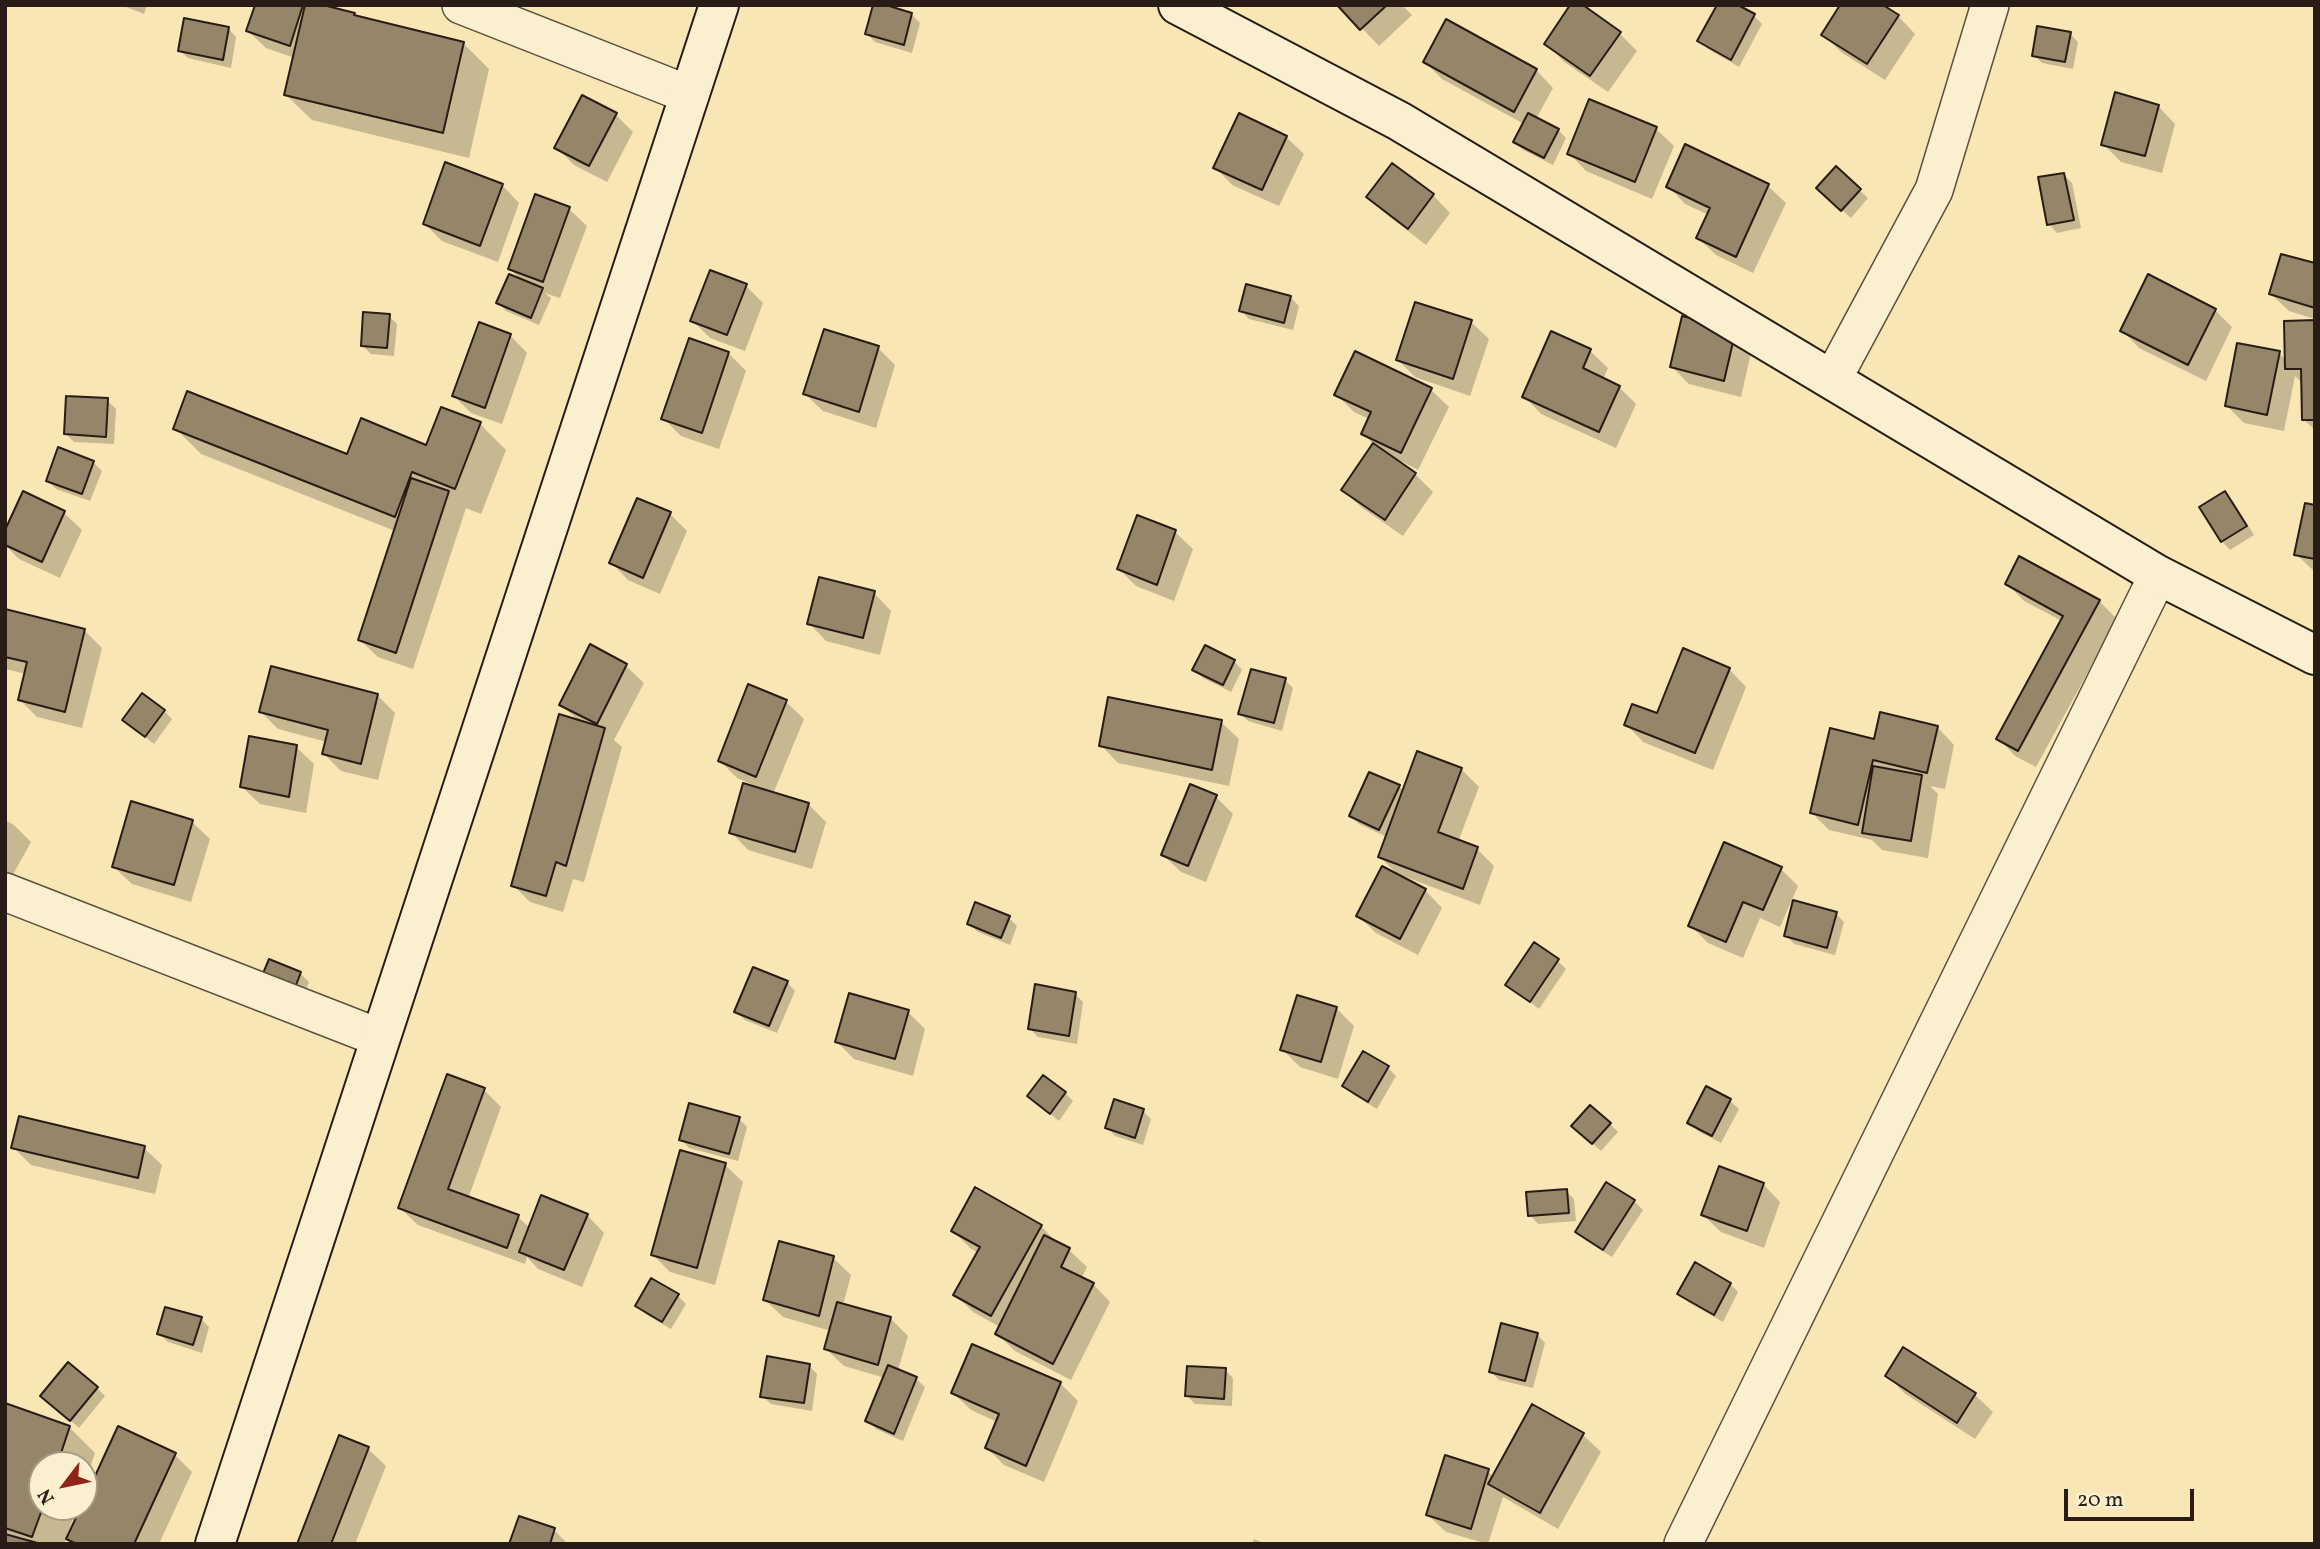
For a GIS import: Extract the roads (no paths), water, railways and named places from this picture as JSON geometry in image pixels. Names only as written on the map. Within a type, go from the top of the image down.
[{"type":"main road","points":[[215,1544],[719,5]]},
{"type":"main road","points":[[1196,10],[1399,121],[2158,575],[2315,655]]},
{"type":"street","points":[[461,5],[690,95]]},
{"type":"street","points":[[1832,380],[1934,190],[1990,5]]},
{"type":"street","points":[[1683,1544],[2158,575]]},
{"type":"street","points":[[5,892],[380,1038]]}]
